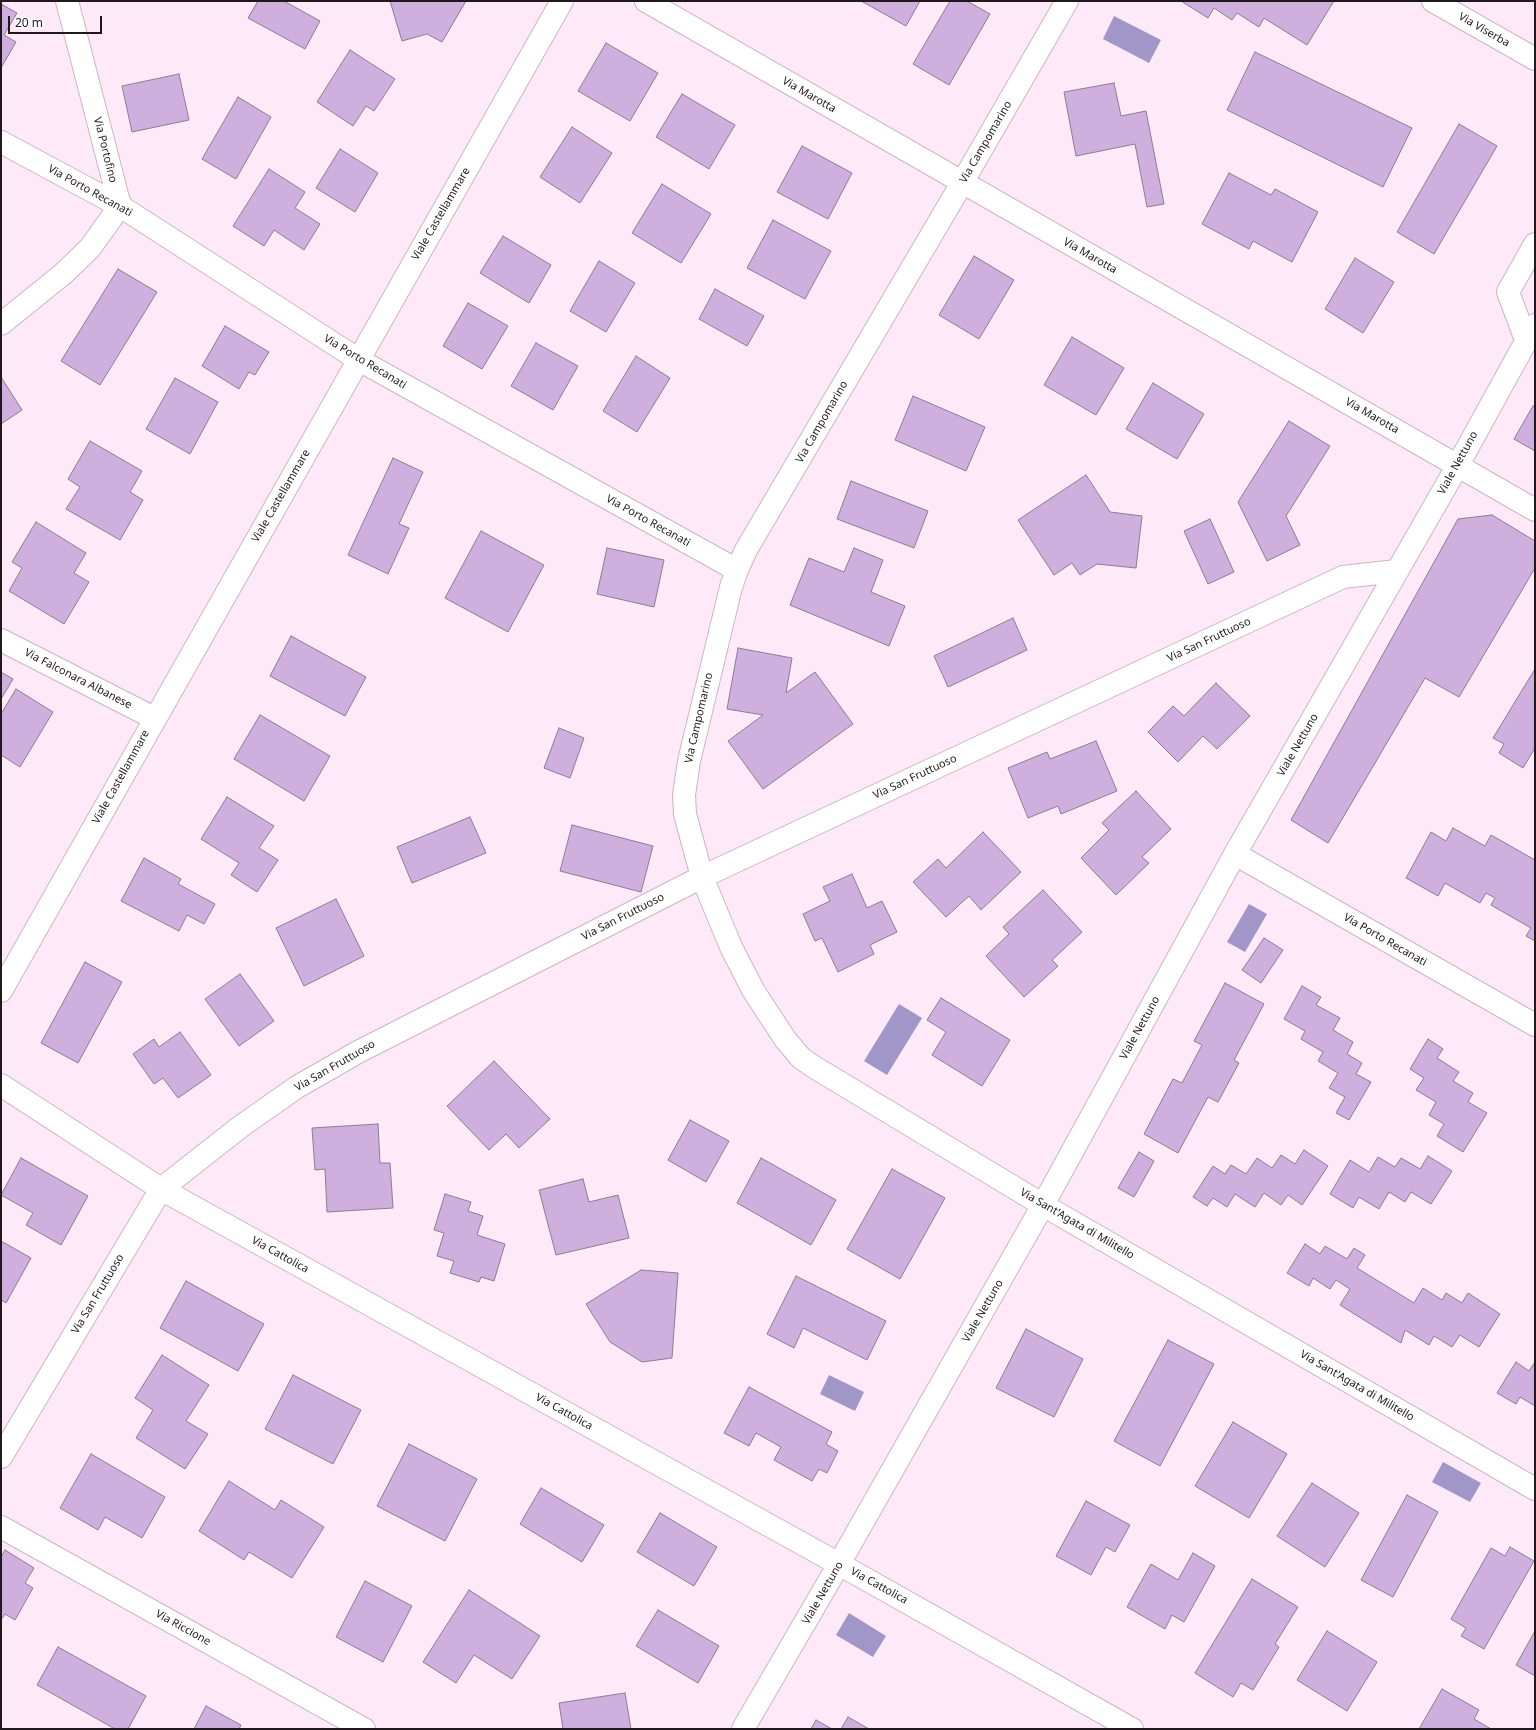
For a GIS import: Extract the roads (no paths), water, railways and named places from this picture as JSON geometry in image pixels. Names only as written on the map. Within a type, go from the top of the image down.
[{"type":"street","name":"Via Portofino","points":[[67,1],[120,206]]},
{"type":"street","name":"Viale Castellammare","points":[[1,991],[154,718],[562,1]]},
{"type":"street","name":"Via Marotta","points":[[646,1],[1535,510]]},
{"type":"street","name":"Via Campomarino","points":[[702,877],[686,819],[684,795],[689,761],[731,587],[737,570],[746,550],[962,183],[1067,1]]},
{"type":"street","name":"Via Viserba","points":[[1433,1],[1535,59]]},
{"type":"street","name":"Via Porto Recanati","points":[[1,142],[120,206],[359,360],[737,570]]},
{"type":"street","points":[[1,324],[63,274],[90,248],[120,206]]},
{"type":"street","points":[[1530,333],[1508,292],[1535,244]]},
{"type":"street","name":"Viale Nettuno","points":[[744,1729],[1043,1205],[1235,854],[1458,465],[1530,333]]},
{"type":"street","name":"Via San Fruttuoso","points":[[1,1457],[161,1189],[268,1106],[327,1069],[702,877],[1343,577],[1396,571]]},
{"type":"street","name":"Via Falconara Albanese","points":[[1,640],[154,718]]},
{"type":"street","name":"Via Porto Recanati","points":[[1235,854],[1535,1025]]},
{"type":"street","name":"Via Sant'Agata di Militello","points":[[702,877],[731,947],[753,990],[785,1040],[801,1058],[830,1078],[1043,1205],[1535,1489]]},
{"type":"street","name":"Via Cattolica","points":[[1,1086],[161,1189],[839,1564],[1132,1729]]},
{"type":"street","name":"Via Riccione","points":[[1,1527],[364,1729]]}]
